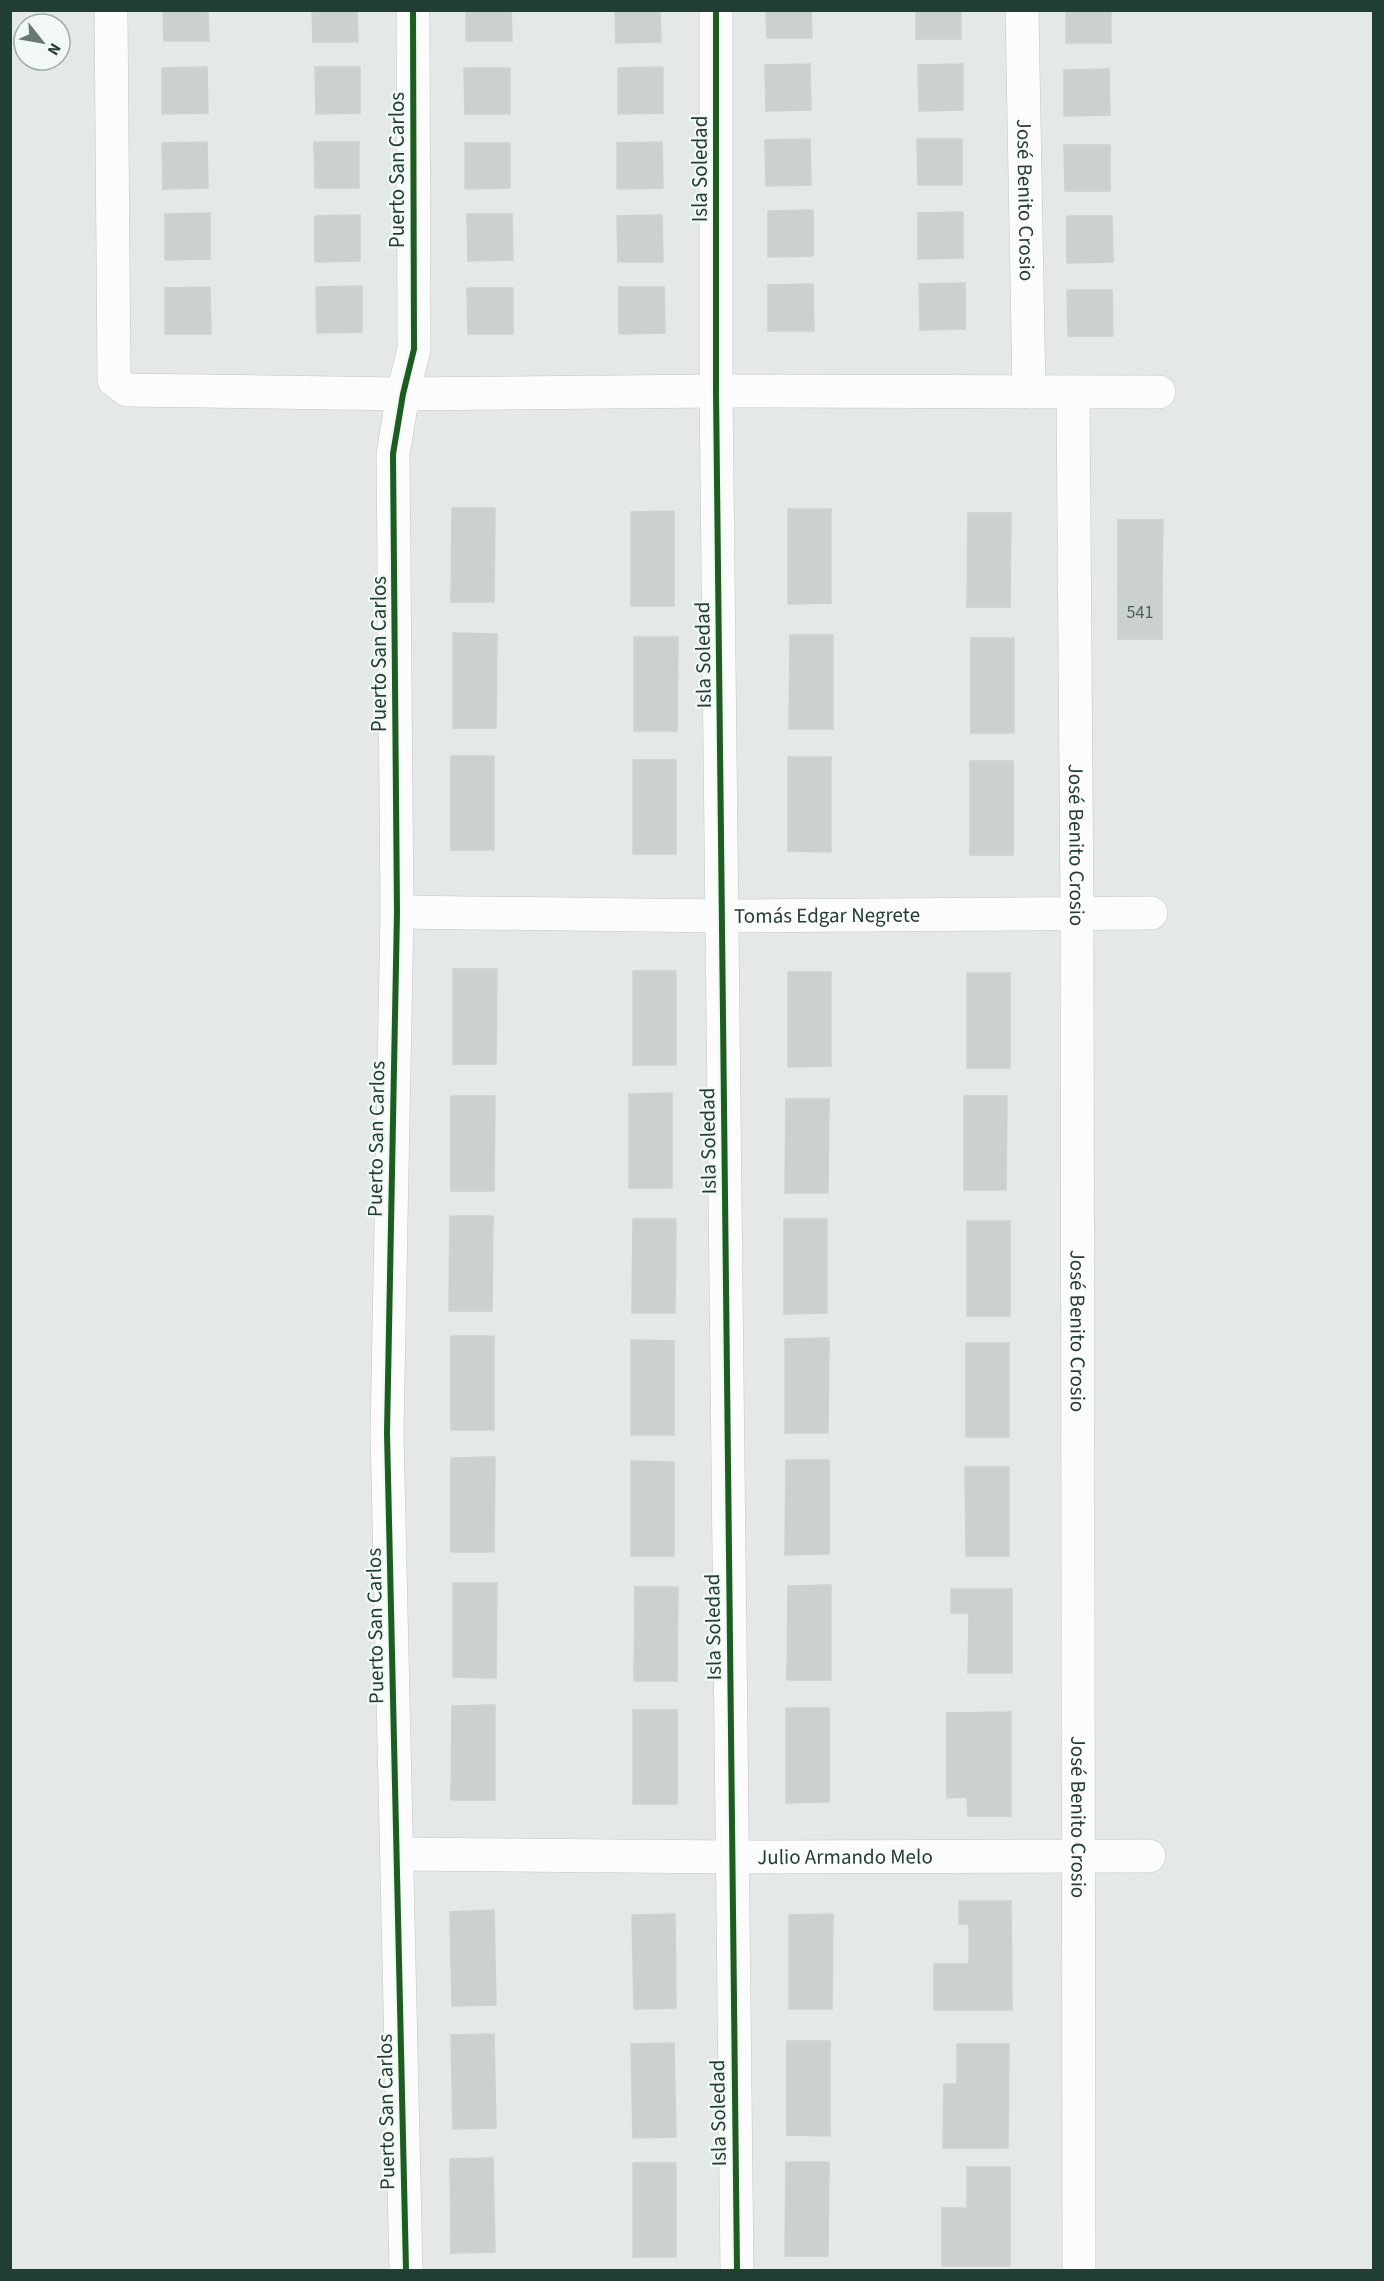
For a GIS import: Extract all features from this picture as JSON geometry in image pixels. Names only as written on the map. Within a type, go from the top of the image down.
[{"type":"street","points":[[111,10],[114,380],[128,390],[403,394],[716,391],[1159,392]]},
{"type":"street","name":"Puerto San Carlos","points":[[406,2271],[387,1433],[397,912],[393,454],[403,394],[414,349],[413,10]]},
{"type":"street","name":"Isla Soledad","points":[[716,10],[716,391],[736,2271]]},
{"type":"street","name":"José Benito Crosio","points":[[1022,10],[1029,392]]},
{"type":"street","name":"José Benito Crosio","points":[[1073,392],[1077,913],[1079,2271]]},
{"type":"street","name":"Tomás Edgar Negrete","points":[[397,912],[722,916],[1151,913]]},
{"type":"street","name":"Julio Armando Melo","points":[[397,1854],[732,1857],[1149,1856]]},
{"type":"building","points":[[163,10],[208,10],[209,41],[164,41]]},
{"type":"building","points":[[312,10],[357,10],[358,42],[313,42]]},
{"type":"building","points":[[466,10],[511,10],[512,41],[466,41]]},
{"type":"building","points":[[615,10],[660,10],[661,42],[616,43]]},
{"type":"building","points":[[766,10],[811,10],[812,38],[767,38]]},
{"type":"building","points":[[916,10],[961,10],[961,39],[916,39]]},
{"type":"building","points":[[1066,10],[1111,10],[1111,43],[1066,43]]},
{"type":"building","points":[[810,64],[811,110],[766,111],[765,65]]},
{"type":"building","points":[[963,64],[963,110],[919,111],[918,65]]},
{"type":"building","points":[[207,67],[208,113],[162,114],[162,68]]},
{"type":"building","points":[[315,67],[360,67],[360,113],[316,114]]},
{"type":"building","points":[[663,67],[663,113],[618,114],[618,68]]},
{"type":"building","points":[[464,68],[510,68],[510,114],[465,114]]},
{"type":"building","points":[[1109,69],[1110,115],[1064,116],[1064,70]]},
{"type":"building","points":[[810,139],[811,185],[766,186],[765,140]]},
{"type":"building","points":[[917,139],[962,139],[962,185],[918,185]]},
{"type":"building","points":[[207,142],[208,188],[163,189],[162,143]]},
{"type":"building","points":[[314,142],[359,142],[359,188],[315,188]]},
{"type":"building","points":[[662,142],[663,188],[617,189],[617,143]]},
{"type":"building","points":[[465,143],[510,143],[510,188],[465,189]]},
{"type":"building","points":[[1064,145],[1110,145],[1110,191],[1065,191]]},
{"type":"building","points":[[813,210],[813,256],[768,257],[768,211]]},
{"type":"building","points":[[963,212],[963,258],[918,259],[918,213]]},
{"type":"building","points":[[210,213],[210,259],[165,260],[165,214]]},
{"type":"building","points":[[467,214],[512,214],[513,260],[468,261]]},
{"type":"building","points":[[360,215],[360,261],[315,262],[315,216]]},
{"type":"building","points":[[662,215],[663,262],[618,262],[617,216]]},
{"type":"building","points":[[1067,216],[1112,216],[1113,262],[1067,263]]},
{"type":"building","points":[[965,283],[965,329],[920,330],[919,284]]},
{"type":"building","points":[[813,284],[814,331],[768,331],[768,285]]},
{"type":"building","points":[[362,286],[362,332],[317,333],[316,287]]},
{"type":"building","points":[[210,287],[211,334],[165,334],[165,288]]},
{"type":"building","points":[[619,287],[664,287],[665,333],[619,334]]},
{"type":"building","points":[[467,288],[513,288],[513,334],[468,334]]},
{"type":"building","points":[[1067,290],[1112,290],[1113,336],[1068,336]]},
{"type":"building","points":[[452,508],[495,508],[494,602],[451,602]]},
{"type":"building","points":[[788,509],[831,509],[831,603],[788,604]]},
{"type":"building","points":[[674,511],[674,606],[631,606],[631,512]]},
{"type":"building","points":[[968,513],[1011,513],[1010,607],[967,607]]},
{"type":"building","points":[[1118,520],[1163,520],[1162,585],[1118,585]]},
{"type":"building","points":[[1118,585],[1162,585],[1162,639],[1118,639]]},
{"type":"building","points":[[453,633],[497,634],[496,728],[453,728]]},
{"type":"building","points":[[790,635],[833,635],[833,729],[789,729]]},
{"type":"building","points":[[634,637],[678,637],[677,731],[634,731]]},
{"type":"building","points":[[971,638],[1014,638],[1014,733],[971,733]]},
{"type":"building","points":[[451,756],[494,756],[494,850],[451,850]]},
{"type":"building","points":[[788,757],[831,757],[831,852],[788,851]]},
{"type":"building","points":[[633,760],[676,760],[676,854],[633,854]]},
{"type":"building","points":[[970,761],[1013,761],[1013,855],[970,855]]},
{"type":"building","points":[[453,969],[497,969],[496,1064],[453,1064]]},
{"type":"building","points":[[633,971],[676,971],[676,1065],[633,1065]]},
{"type":"building","points":[[788,972],[831,972],[831,1066],[788,1067]]},
{"type":"building","points":[[967,973],[1010,973],[1010,1068],[967,1068]]},
{"type":"building","points":[[672,1093],[672,1188],[629,1188],[629,1094]]},
{"type":"building","points":[[451,1096],[495,1096],[494,1191],[451,1191]]},
{"type":"building","points":[[964,1096],[1007,1096],[1006,1190],[964,1190]]},
{"type":"building","points":[[786,1099],[829,1099],[828,1193],[785,1193]]},
{"type":"building","points":[[450,1216],[493,1216],[492,1311],[449,1311]]},
{"type":"building","points":[[633,1219],[676,1219],[675,1313],[632,1313]]},
{"type":"building","points":[[784,1219],[827,1219],[827,1313],[784,1314]]},
{"type":"building","points":[[967,1221],[1010,1221],[1010,1316],[967,1316]]},
{"type":"building","points":[[451,1336],[494,1336],[494,1430],[451,1430]]},
{"type":"building","points":[[829,1338],[828,1433],[785,1433],[785,1339]]},
{"type":"building","points":[[631,1340],[674,1341],[674,1435],[631,1435]]},
{"type":"building","points":[[966,1343],[1009,1343],[1009,1437],[966,1437]]},
{"type":"building","points":[[495,1457],[494,1552],[451,1552],[451,1458]]},
{"type":"building","points":[[786,1460],[829,1460],[829,1554],[785,1555]]},
{"type":"building","points":[[631,1461],[674,1462],[674,1556],[631,1556]]},
{"type":"building","points":[[965,1467],[1009,1467],[1009,1556],[966,1556]]},
{"type":"building","points":[[453,1583],[497,1583],[496,1678],[453,1677]]},
{"type":"building","points":[[831,1585],[831,1680],[787,1680],[788,1586]]},
{"type":"building","points":[[635,1587],[678,1587],[677,1681],[634,1681]]},
{"type":"building","points":[[951,1589],[1012,1589],[1012,1673],[968,1673],[969,1613],[951,1613]]},
{"type":"building","points":[[495,1705],[495,1800],[451,1800],[452,1706]]},
{"type":"building","points":[[786,1708],[829,1708],[829,1802],[786,1803]]},
{"type":"building","points":[[633,1710],[677,1710],[677,1804],[633,1804]]},
{"type":"building","points":[[1011,1712],[1011,1816],[968,1816],[967,1797],[947,1798],[947,1713]]},
{"type":"building","points":[[959,1901],[1011,1901],[1012,2010],[934,2010],[934,1964],[969,1964],[969,1924],[959,1924]]},
{"type":"building","points":[[494,1910],[496,2005],[452,2006],[450,1912]]},
{"type":"building","points":[[675,1914],[676,2008],[634,2009],[632,1915]]},
{"type":"building","points":[[833,1914],[832,2009],[789,2009],[789,1915]]},
{"type":"building","points":[[494,2034],[496,2128],[453,2129],[451,2035]]},
{"type":"building","points":[[787,2041],[830,2041],[830,2136],[787,2135]]},
{"type":"building","points":[[674,2043],[676,2137],[633,2138],[631,2044]]},
{"type":"building","points":[[957,2044],[1009,2044],[1008,2148],[943,2148],[944,2084],[957,2084]]},
{"type":"building","points":[[493,2158],[495,2252],[451,2253],[450,2159]]},
{"type":"building","points":[[786,2162],[829,2162],[828,2256],[785,2256]]},
{"type":"building","points":[[633,2163],[676,2163],[676,2257],[633,2257]]},
{"type":"building","points":[[967,2167],[1010,2167],[1010,2266],[942,2266],[942,2208],[967,2208]]},
{"type":"cycle path","points":[[406,2270],[387,1433],[397,912],[393,454],[403,394],[414,349],[413,10]]},
{"type":"cycle path","points":[[716,10],[716,391],[737,2270]]}]
